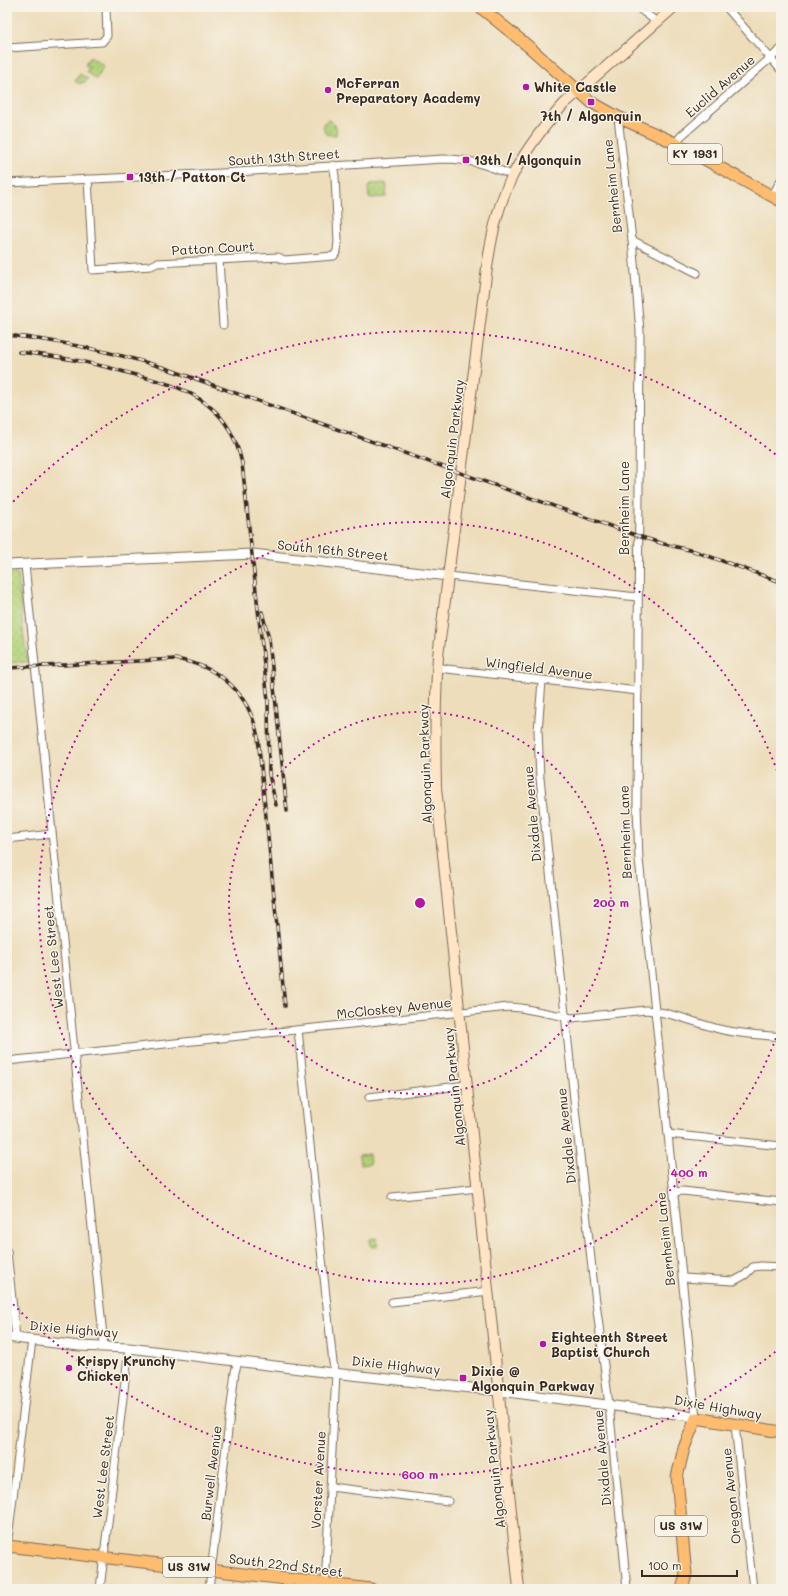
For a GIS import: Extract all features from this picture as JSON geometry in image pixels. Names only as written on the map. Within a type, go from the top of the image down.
[{"type":"main road","points":[[480,7],[565,78],[579,92]]},
{"type":"main road","name":"Algonquin Parkway","points":[[519,1589],[436,787],[435,742],[438,667],[489,252],[502,201],[512,175],[525,154],[564,104],[674,7]]},
{"type":"main road","name":"KY 1931","points":[[579,92],[591,102],[618,117],[676,143],[777,199]]},
{"type":"main road","name":"Dixie Highway","points":[[696,1418],[781,1432]]},
{"type":"main road","name":"Bernheim Lane","points":[[682,1589],[686,1575],[677,1477],[684,1448],[696,1418]]},
{"type":"main road","name":"South 22nd Street","points":[[7,1546],[212,1570],[325,1586],[371,1589]]},
{"type":"street","points":[[7,48],[102,42],[107,36],[106,7]]},
{"type":"street","points":[[637,7],[657,22]]},
{"type":"street","points":[[726,7],[781,70]]},
{"type":"street","name":"Euclid Avenue","points":[[676,143],[681,136],[781,49]]},
{"type":"street","name":"Bernheim Lane","points":[[618,117],[632,240],[640,331],[638,852],[656,1011],[696,1418]]},
{"type":"street","name":"South 13th Street","points":[[7,183],[222,173],[333,165],[457,159],[484,164],[512,175]]},
{"type":"street","name":"Patton Court","points":[[88,179],[94,270],[151,266],[157,263],[278,256],[284,260],[334,256],[337,251],[338,241],[335,176],[333,165]]},
{"type":"street","points":[[777,199],[781,180]]},
{"type":"street","points":[[632,240],[697,273]]},
{"type":"street","points":[[219,260],[223,325]]},
{"type":"street","name":"South 16th Street","points":[[7,565],[252,554],[638,597]]},
{"type":"street","name":"West Lee Street","points":[[25,565],[104,1346]]},
{"type":"street","name":"Wingfield Avenue","points":[[438,667],[638,691]]},
{"type":"street","name":"Dixdale Avenue","points":[[542,680],[538,731],[540,778],[596,1307],[609,1405],[627,1589]]},
{"type":"street","points":[[7,839],[52,834]]},
{"type":"street","name":"McCloskey Avenue","points":[[7,1061],[509,1008],[521,1008],[565,1018],[578,1018],[646,1010],[656,1011],[725,1030],[781,1037]]},
{"type":"street","name":"Vorster Avenue","points":[[298,1030],[333,1363],[336,1373],[325,1586]]},
{"type":"street","points":[[369,1097],[467,1085]]},
{"type":"street","points":[[668,1134],[781,1146]]},
{"type":"street","points":[[392,1197],[478,1188]]},
{"type":"street","points":[[674,1192],[683,1191],[781,1202]]},
{"type":"street","points":[[7,1251],[11,1338]]},
{"type":"street","points":[[682,1278],[734,1281],[745,1275],[754,1267],[781,1267]]},
{"type":"street","points":[[392,1302],[489,1291]]},
{"type":"street","name":"Dixie Highway","points":[[11,1338],[79,1346],[129,1348],[238,1360],[336,1373],[499,1391],[696,1418]]},
{"type":"street","points":[[7,1546],[32,1340]]},
{"type":"street","name":"West Lee Street","points":[[100,1589],[129,1348]]},
{"type":"street","name":"Burwell Avenue","points":[[209,1589],[235,1372],[238,1360]]},
{"type":"street","name":"Oregon Avenue","points":[[735,1425],[753,1589]]},
{"type":"street","points":[[330,1487],[448,1501]]},
{"type":"green space","points":[[90,57],[104,66],[96,79],[86,72],[89,67],[85,65]]},
{"type":"green space","points":[[80,74],[88,79],[84,83],[82,82],[80,84],[75,81]]},
{"type":"green space","points":[[328,120],[335,126],[337,130],[336,135],[329,135],[325,133],[323,124]]},
{"type":"green space","points":[[386,183],[386,197],[369,198],[368,187],[370,184]]},
{"type":"green space","points":[[7,574],[18,574],[24,638],[28,662],[7,663]]},
{"type":"green space","points":[[369,1154],[370,1164],[360,1165],[359,1155]]},
{"type":"green space","points":[[377,1238],[377,1246],[371,1247],[370,1239]]},
{"type":"railway","points":[[7,335],[47,340],[87,348],[165,368],[638,536],[694,551],[781,582]]},
{"type":"railway","points":[[19,352],[65,358],[95,364],[176,387],[201,400],[209,406],[226,424],[234,439],[242,463],[268,701],[269,774],[276,805]]},
{"type":"railway","points":[[262,612],[269,639],[287,811]]},
{"type":"railway","points":[[7,668],[175,659],[206,668],[219,675],[240,695],[248,707],[254,721],[258,737],[285,1006]]},
{"type":"place","name":"White Castle","points":[[526,87]]},
{"type":"place","name":"McFerran Preparatory Academy","points":[[328,90]]},
{"type":"place","name":"7th / Algonquin","points":[[591,102]]},
{"type":"place","name":"13th / Algonquin","points":[[466,160]]},
{"type":"place","name":"13th / Patton Ct","points":[[130,177]]},
{"type":"place","name":"Eighteenth Street Baptist Church","points":[[543,1344]]},
{"type":"place","name":"Krispy Krunchy Chicken","points":[[69,1368]]},
{"type":"place","name":"Dixie @ Algonquin Parkway","points":[[463,1378]]}]
